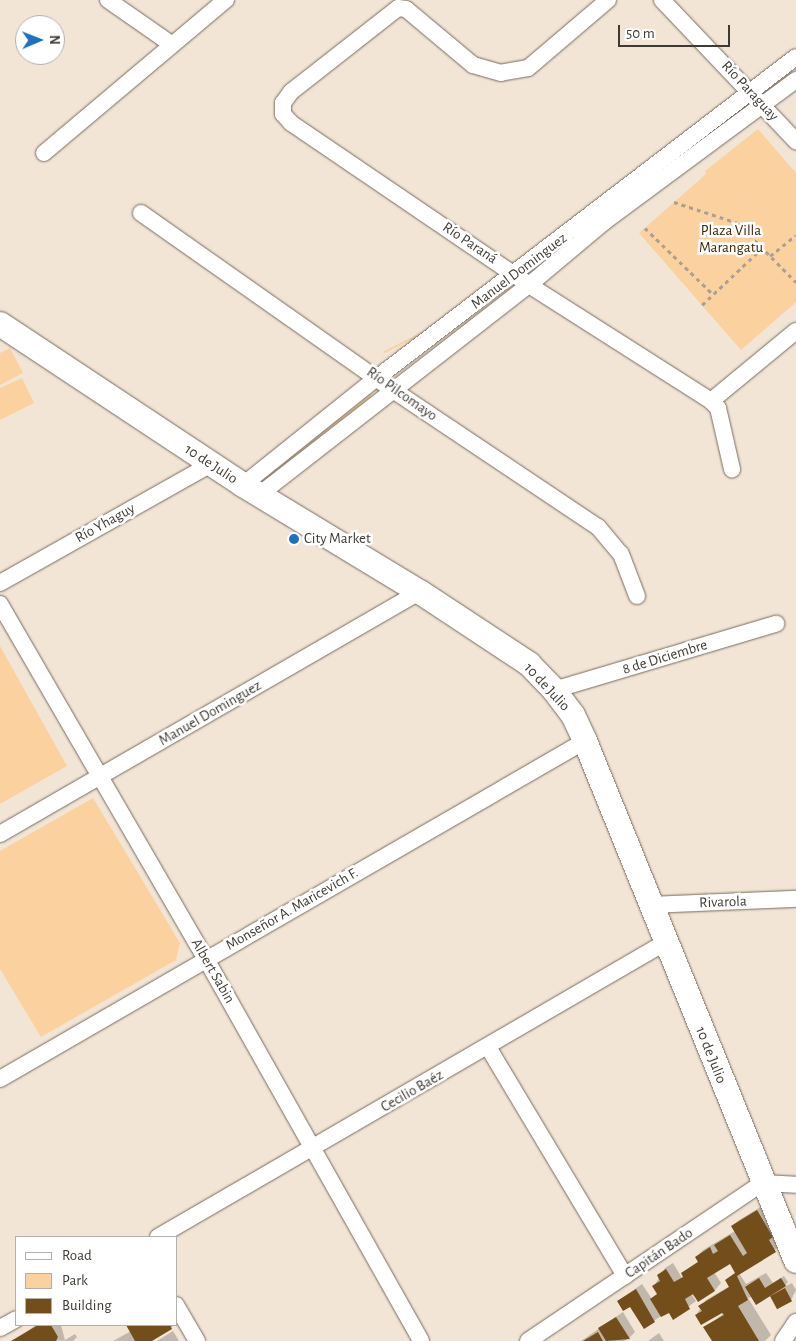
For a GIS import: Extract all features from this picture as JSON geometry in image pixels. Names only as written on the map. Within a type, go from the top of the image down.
[{"type":"main road","name":"10 de Julio","points":[[4,332],[251,490],[420,592],[529,664],[554,690],[573,715],[585,741],[762,1183],[796,1261]]},
{"type":"street","points":[[108,0],[171,44]]},
{"type":"street","points":[[44,153],[171,44],[226,0]]},
{"type":"street","name":"Río Paraná","points":[[608,0],[528,68],[501,73],[473,65],[406,9],[398,8],[291,92],[283,103],[282,114],[291,123],[530,285],[711,401]]},
{"type":"street","name":"Río Paraguay","points":[[662,0],[751,91],[796,141]]},
{"type":"street","name":"Manuel Dominguez","points":[[251,490],[378,377],[516,274],[796,57]]},
{"type":"street","name":"Manuel Dominguez","points":[[251,490],[393,390],[530,285],[604,222],[796,80]]},
{"type":"street","name":"Río Pilcomayo","points":[[141,213],[378,377],[393,390],[598,527],[621,554],[637,596]]},
{"type":"street","points":[[732,469],[718,408],[711,401],[796,331]]},
{"type":"street","name":"Río Yhaguy","points":[[0,583],[211,464]]},
{"type":"street","name":"Manuel Dominguez","points":[[0,834],[420,592]]},
{"type":"street","name":"Albert Sabin","points":[[0,604],[206,959],[420,1341]]},
{"type":"street","name":"8 de Diciembre","points":[[554,690],[776,624]]},
{"type":"street","name":"Monseñor A. Maricevich F.","points":[[0,1079],[585,741]]},
{"type":"street","name":"Rivarola","points":[[651,905],[796,899]]},
{"type":"street","name":"Cecilio Baéz","points":[[160,1236],[666,942]]},
{"type":"street","points":[[488,1047],[625,1276]]},
{"type":"street","points":[[762,1183],[796,1185]]},
{"type":"street","name":"Capitán Bado","points":[[528,1341],[762,1183]]},
{"type":"street","points":[[178,1308],[197,1341]]},
{"type":"street","points":[[0,1328],[15,1320]]},
{"type":"street","points":[[783,1341],[796,1322]]},
{"type":"path","points":[[674,202],[738,223],[796,282]]},
{"type":"path","points":[[645,228],[714,295]]},
{"type":"path","points":[[770,256],[796,235]]},
{"type":"path","points":[[702,305],[762,248]]},
{"type":"green space","name":"Plaza Villa Marangatu","points":[[758,129],[796,173],[796,302],[741,350],[639,233],[706,174],[705,171]]},
{"type":"green space","points":[[510,287],[511,289],[384,353],[383,351]]},
{"type":"green space","points":[[10,348],[23,373],[0,385],[0,353]]},
{"type":"green space","points":[[22,378],[34,403],[0,420],[0,388]]},
{"type":"green space","points":[[370,394],[372,397],[265,478],[265,476]]},
{"type":"green space","points":[[0,646],[67,766],[0,804]]},
{"type":"green space","points":[[93,798],[180,943],[176,960],[41,1037],[0,969],[0,851]]},
{"type":"building","points":[[757,1210],[773,1237],[769,1240],[776,1252],[737,1276],[748,1300],[738,1306],[759,1341],[712,1341],[703,1327],[724,1315],[722,1313],[701,1325],[695,1315],[702,1311],[698,1306],[729,1287],[725,1280],[735,1273],[730,1264],[707,1278],[715,1291],[698,1302],[693,1294],[685,1299],[690,1309],[673,1320],[669,1313],[661,1317],[650,1299],[657,1294],[652,1286],[660,1281],[657,1275],[666,1269],[674,1282],[683,1277],[681,1273],[698,1262],[695,1257],[710,1247],[713,1254],[718,1251],[714,1245],[730,1235],[743,1256],[747,1253],[731,1226]]},
{"type":"building","points":[[759,1278],[765,1288],[781,1278],[786,1286],[756,1305],[745,1287]]},
{"type":"building","points":[[785,1288],[792,1301],[777,1309],[770,1296]]},
{"type":"building","points":[[636,1289],[655,1322],[644,1329],[630,1307],[623,1311],[617,1301]]},
{"type":"building","points":[[616,1317],[630,1339],[606,1341],[598,1328]]},
{"type":"building","points":[[36,1326],[52,1326],[58,1337],[56,1341],[11,1341]]},
{"type":"building","points":[[127,1326],[170,1326],[172,1329],[152,1341],[135,1341]]},
{"type":"building","points":[[598,1332],[603,1341],[583,1341]]},
{"type":"place","name":"City Market","points":[[294,539]]}]
